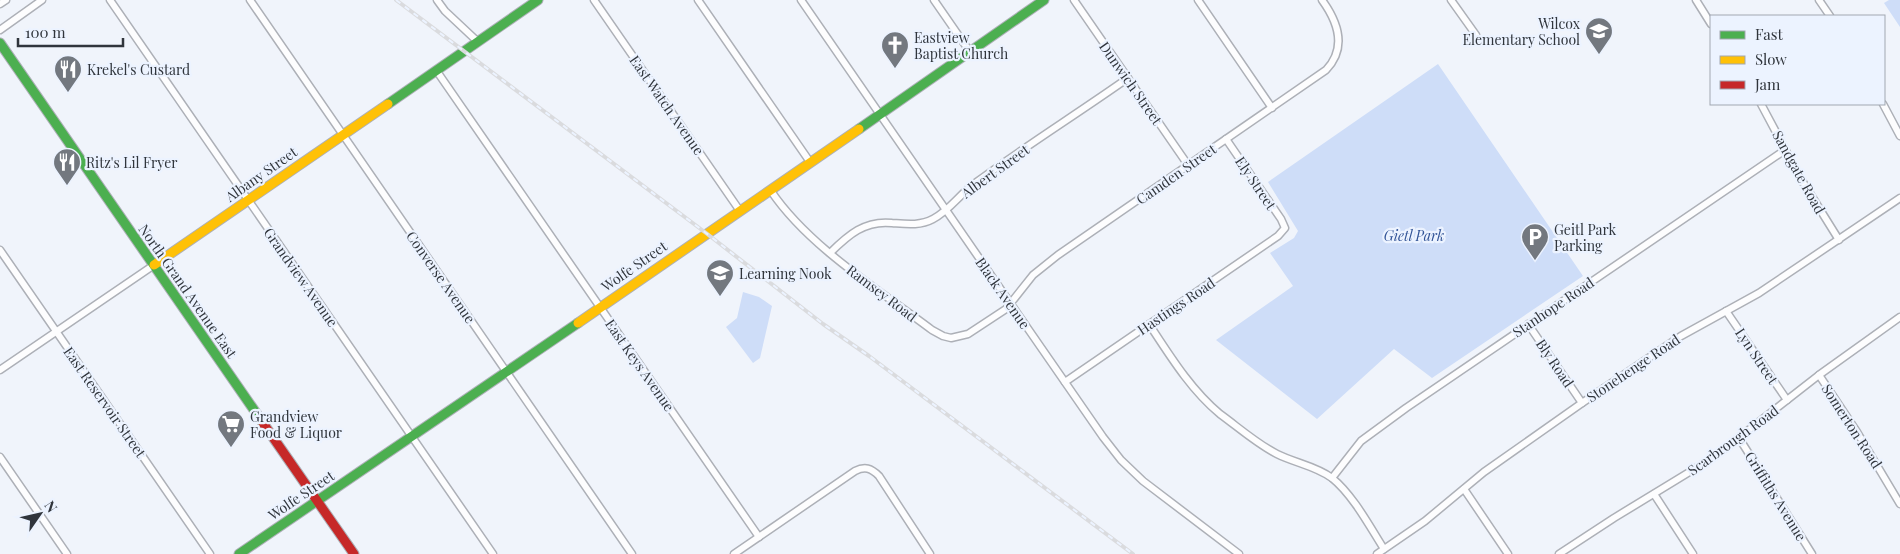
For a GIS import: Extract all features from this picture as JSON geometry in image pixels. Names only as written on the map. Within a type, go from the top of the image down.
[{"type":"street","points":[[0,4],[6,0]]},
{"type":"street","points":[[0,30],[42,0]]},
{"type":"street","name":"Grandview Avenue","points":[[110,0],[493,554]]},
{"type":"street","name":"Converse Avenue","points":[[250,0],[632,554]]},
{"type":"street","points":[[437,0],[451,17],[477,41]]},
{"type":"street","name":"Albany Street","points":[[0,370],[538,0]]},
{"type":"street","name":"East Watch Avenue","points":[[594,0],[740,211]]},
{"type":"street","points":[[698,0],[810,162]]},
{"type":"street","name":"Black Avenue","points":[[801,0],[1010,304],[1121,460],[1137,476],[1239,554]]},
{"type":"street","points":[[934,0],[970,52]]},
{"type":"street","name":"Wolfe Street","points":[[240,554],[771,190],[1044,0]]},
{"type":"street","name":"Dunwich Street","points":[[1074,0],[1188,165]]},
{"type":"street","points":[[1198,0],[1272,108]]},
{"type":"street","name":"Camden Street","points":[[1010,304],[1042,267],[1326,70],[1332,64],[1342,45],[1333,17],[1322,0]]},
{"type":"street","points":[[1451,0],[1476,35]]},
{"type":"street","points":[[1696,0],[1710,22]]},
{"type":"street","points":[[1820,0],[1829,15]]},
{"type":"street","name":"North Grand Avenue East","points":[[0,43],[354,554]]},
{"type":"street","name":"East Keys Avenue","points":[[436,70],[759,537]]},
{"type":"street","name":"Albert Street","points":[[830,253],[850,234],[866,225],[890,222],[917,224],[934,219],[946,211],[974,184],[1128,78]]},
{"type":"street","name":"Sandgate Road","points":[[1762,105],[1812,198],[1839,240]]},
{"type":"street","points":[[1883,105],[1900,136]]},
{"type":"street","name":"Ely Street","points":[[1226,139],[1281,219],[1285,228]]},
{"type":"street","name":"Stanhope Road","points":[[1332,478],[1361,441],[1528,324],[1785,150]]},
{"type":"street","name":"Ramsey Road","points":[[771,190],[797,223],[830,253],[932,330],[943,336],[951,338],[968,334],[1010,304]]},
{"type":"street","name":"Stonehenge Road","points":[[1377,554],[1425,521],[1506,456],[1582,403],[1681,336],[1759,293],[1900,198]]},
{"type":"street","name":"Hastings Road","points":[[1065,382],[1278,236],[1285,228]]},
{"type":"street","name":"East Reservoir Street","points":[[0,250],[210,554]]},
{"type":"street","name":"Lyn Street","points":[[1726,311],[1787,400]]},
{"type":"street","name":"Scarbrough Road","points":[[1559,554],[1569,551],[1654,494],[1714,457],[1819,374],[1900,317]]},
{"type":"street","points":[[1149,324],[1192,386],[1205,400],[1221,414],[1275,453],[1320,471],[1332,478],[1347,494],[1384,549]]},
{"type":"street","name":"Bly Road","points":[[1528,324],[1582,403]]},
{"type":"street","name":"Somerton Road","points":[[1819,374],[1857,432],[1900,504]]},
{"type":"street","name":"Griffiths Avenue","points":[[1739,438],[1812,554]]},
{"type":"street","points":[[0,457],[67,554]]},
{"type":"street","points":[[734,554],[855,471],[866,468],[874,470],[879,476],[930,554]]},
{"type":"street","points":[[1464,489],[1508,554]]},
{"type":"street","points":[[1654,494],[1693,554]]},
{"type":"green space","points":[[1889,0],[1900,0],[1900,27],[1884,3]]},
{"type":"green space","name":"Gietl Park","points":[[1438,64],[1583,276],[1432,378],[1394,349],[1317,419],[1216,340],[1293,286],[1270,253],[1294,238],[1298,231],[1268,182]]},
{"type":"green space","points":[[743,292],[759,297],[772,306],[760,358],[753,363],[726,327],[737,318]]},
{"type":"railway","points":[[396,0],[706,233],[823,324],[869,356],[1133,554]]},
{"type":"traffic: fast","points":[[388,104],[538,0]]},
{"type":"traffic: fast","points":[[859,129],[1044,0]]},
{"type":"traffic: fast","points":[[0,43],[263,423]]},
{"type":"traffic: fast","points":[[239,554],[578,323]]},
{"type":"traffic: slow","points":[[154,265],[388,104]]},
{"type":"traffic: slow","points":[[578,323],[859,129]]},
{"type":"traffic: jam","points":[[263,423],[354,554]]},
{"type":"place","name":"Wilcox Elementary School","points":[[1599,55]]},
{"type":"place","name":"Eastview Baptist Church","points":[[895,69]]},
{"type":"place","name":"Krekel's Custard","points":[[68,93]]},
{"type":"place","name":"Ritz's Lil Fryer","points":[[67,186]]},
{"type":"place","name":"Geitl Park Parking","points":[[1535,261]]},
{"type":"place","name":"Learning Nook","points":[[720,297]]},
{"type":"place","name":"Grandview Food & Liquor","points":[[231,448]]}]
